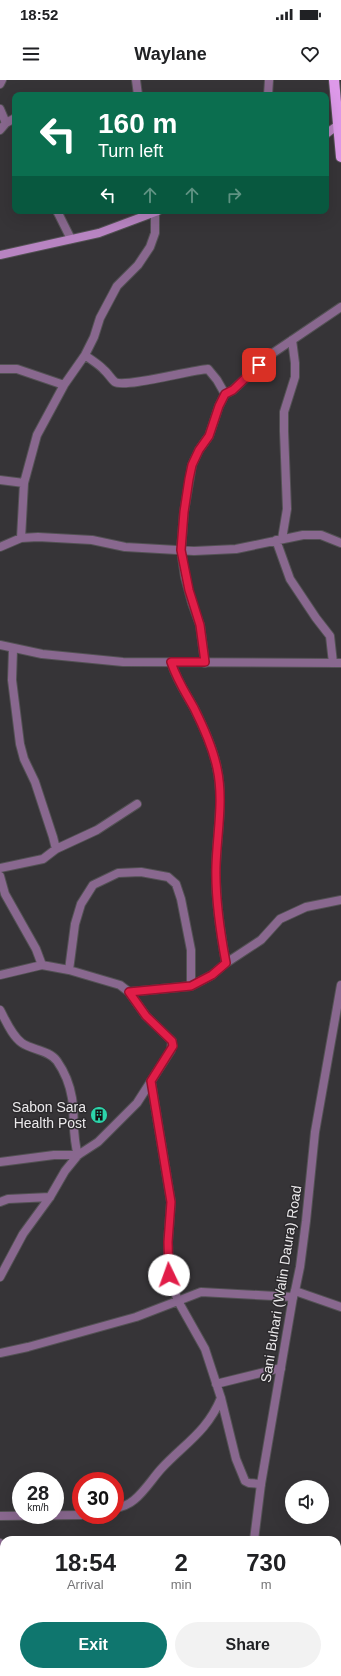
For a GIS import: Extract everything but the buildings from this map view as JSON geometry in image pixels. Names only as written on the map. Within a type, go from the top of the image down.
[{"type":"main road","points":[[334,80],[340,125],[341,157]]},
{"type":"main road","points":[[329,134],[340,125]]},
{"type":"main road","points":[[329,136],[341,136]]},
{"type":"main road","points":[[0,255],[99,233],[151,214]]},
{"type":"street","points":[[0,84],[2,80]]},
{"type":"street","points":[[136,80],[138,92]]},
{"type":"street","points":[[268,92],[269,80]]},
{"type":"street","points":[[0,108],[12,121],[0,130]]},
{"type":"street","points":[[58,214],[71,240]]},
{"type":"street","points":[[21,538],[24,483],[37,435],[64,385],[85,355],[94,337],[100,318],[117,286],[138,265],[150,248],[157,214]]},
{"type":"street","points":[[205,662],[200,625],[189,590],[181,550],[184,512],[192,465],[199,450],[209,436],[219,406],[225,394],[233,390],[270,355],[341,307]]},
{"type":"street","points":[[0,645],[42,654],[123,662],[337,663],[330,636],[290,579],[279,540],[287,509],[284,412],[295,377],[296,363],[292,340]]},
{"type":"street","points":[[85,355],[103,369],[115,382],[121,383],[208,369],[217,380],[225,394]]},
{"type":"street","points":[[0,369],[17,369],[64,385]]},
{"type":"street","points":[[0,480],[24,483]]},
{"type":"street","points":[[0,547],[21,538],[38,537],[92,540],[125,547],[194,551],[236,549],[303,535],[321,536],[341,543]]},
{"type":"street","points":[[13,648],[12,680],[20,744],[24,759],[35,782],[54,837],[56,849]]},
{"type":"street","points":[[171,662],[176,679],[194,709],[217,767],[220,806],[216,887],[219,922],[226,963]]},
{"type":"street","points":[[0,868],[43,859],[56,849],[97,830],[137,804]]},
{"type":"street","points":[[69,970],[75,924],[81,904],[93,885],[118,873],[141,872],[168,877],[176,884],[181,898],[191,950],[191,986]]},
{"type":"street","points":[[1,883],[36,949],[42,965]]},
{"type":"street","points":[[129,992],[191,986],[212,975],[226,963],[261,940],[280,920],[293,912],[306,907],[341,900]]},
{"type":"street","points":[[0,975],[42,965],[69,970],[120,985],[129,992],[146,1016],[172,1041],[173,1046],[137,1103],[98,1142],[78,1156],[65,1171],[50,1197],[23,1234],[0,1277]]},
{"type":"street","name":"Sani Buhari (Walin Daura) Road","points":[[254,1536],[261,1484],[306,1221],[314,1132],[341,985]]},
{"type":"street","points":[[0,1010],[18,1040],[24,1045],[49,1054],[56,1060],[71,1089],[73,1099],[74,1143],[78,1156]]},
{"type":"street","points":[[151,1081],[171,1202],[168,1242],[169,1275],[178,1301],[205,1349],[221,1398],[236,1459],[245,1481],[249,1483],[261,1484]]},
{"type":"street","points":[[0,1162],[54,1155],[78,1156]]},
{"type":"street","points":[[0,1202],[8,1199],[50,1197]]},
{"type":"street","points":[[0,1353],[28,1347],[136,1317],[201,1292],[294,1294],[341,1308]]},
{"type":"street","points":[[216,1384],[282,1368]]},
{"type":"street","points":[[124,1506],[135,1499],[172,1458],[198,1434],[216,1410],[221,1398]]},
{"type":"street","points":[[0,1516],[72,1515]]},
{"type":"place","name":"Sabon Sara Health Post","points":[[99,1115]]},
{"type":"route","points":[[169,1275],[168,1242],[171,1202],[151,1081],[173,1046],[172,1041],[146,1016],[129,992],[191,986],[212,975],[226,963],[219,922],[216,887],[218,820],[220,806],[217,767],[194,709],[176,679],[171,662],[205,662],[200,625],[192,604],[185,577],[181,550],[184,512],[192,465],[199,450],[209,436],[219,406],[225,394],[233,390],[259,365]]}]
